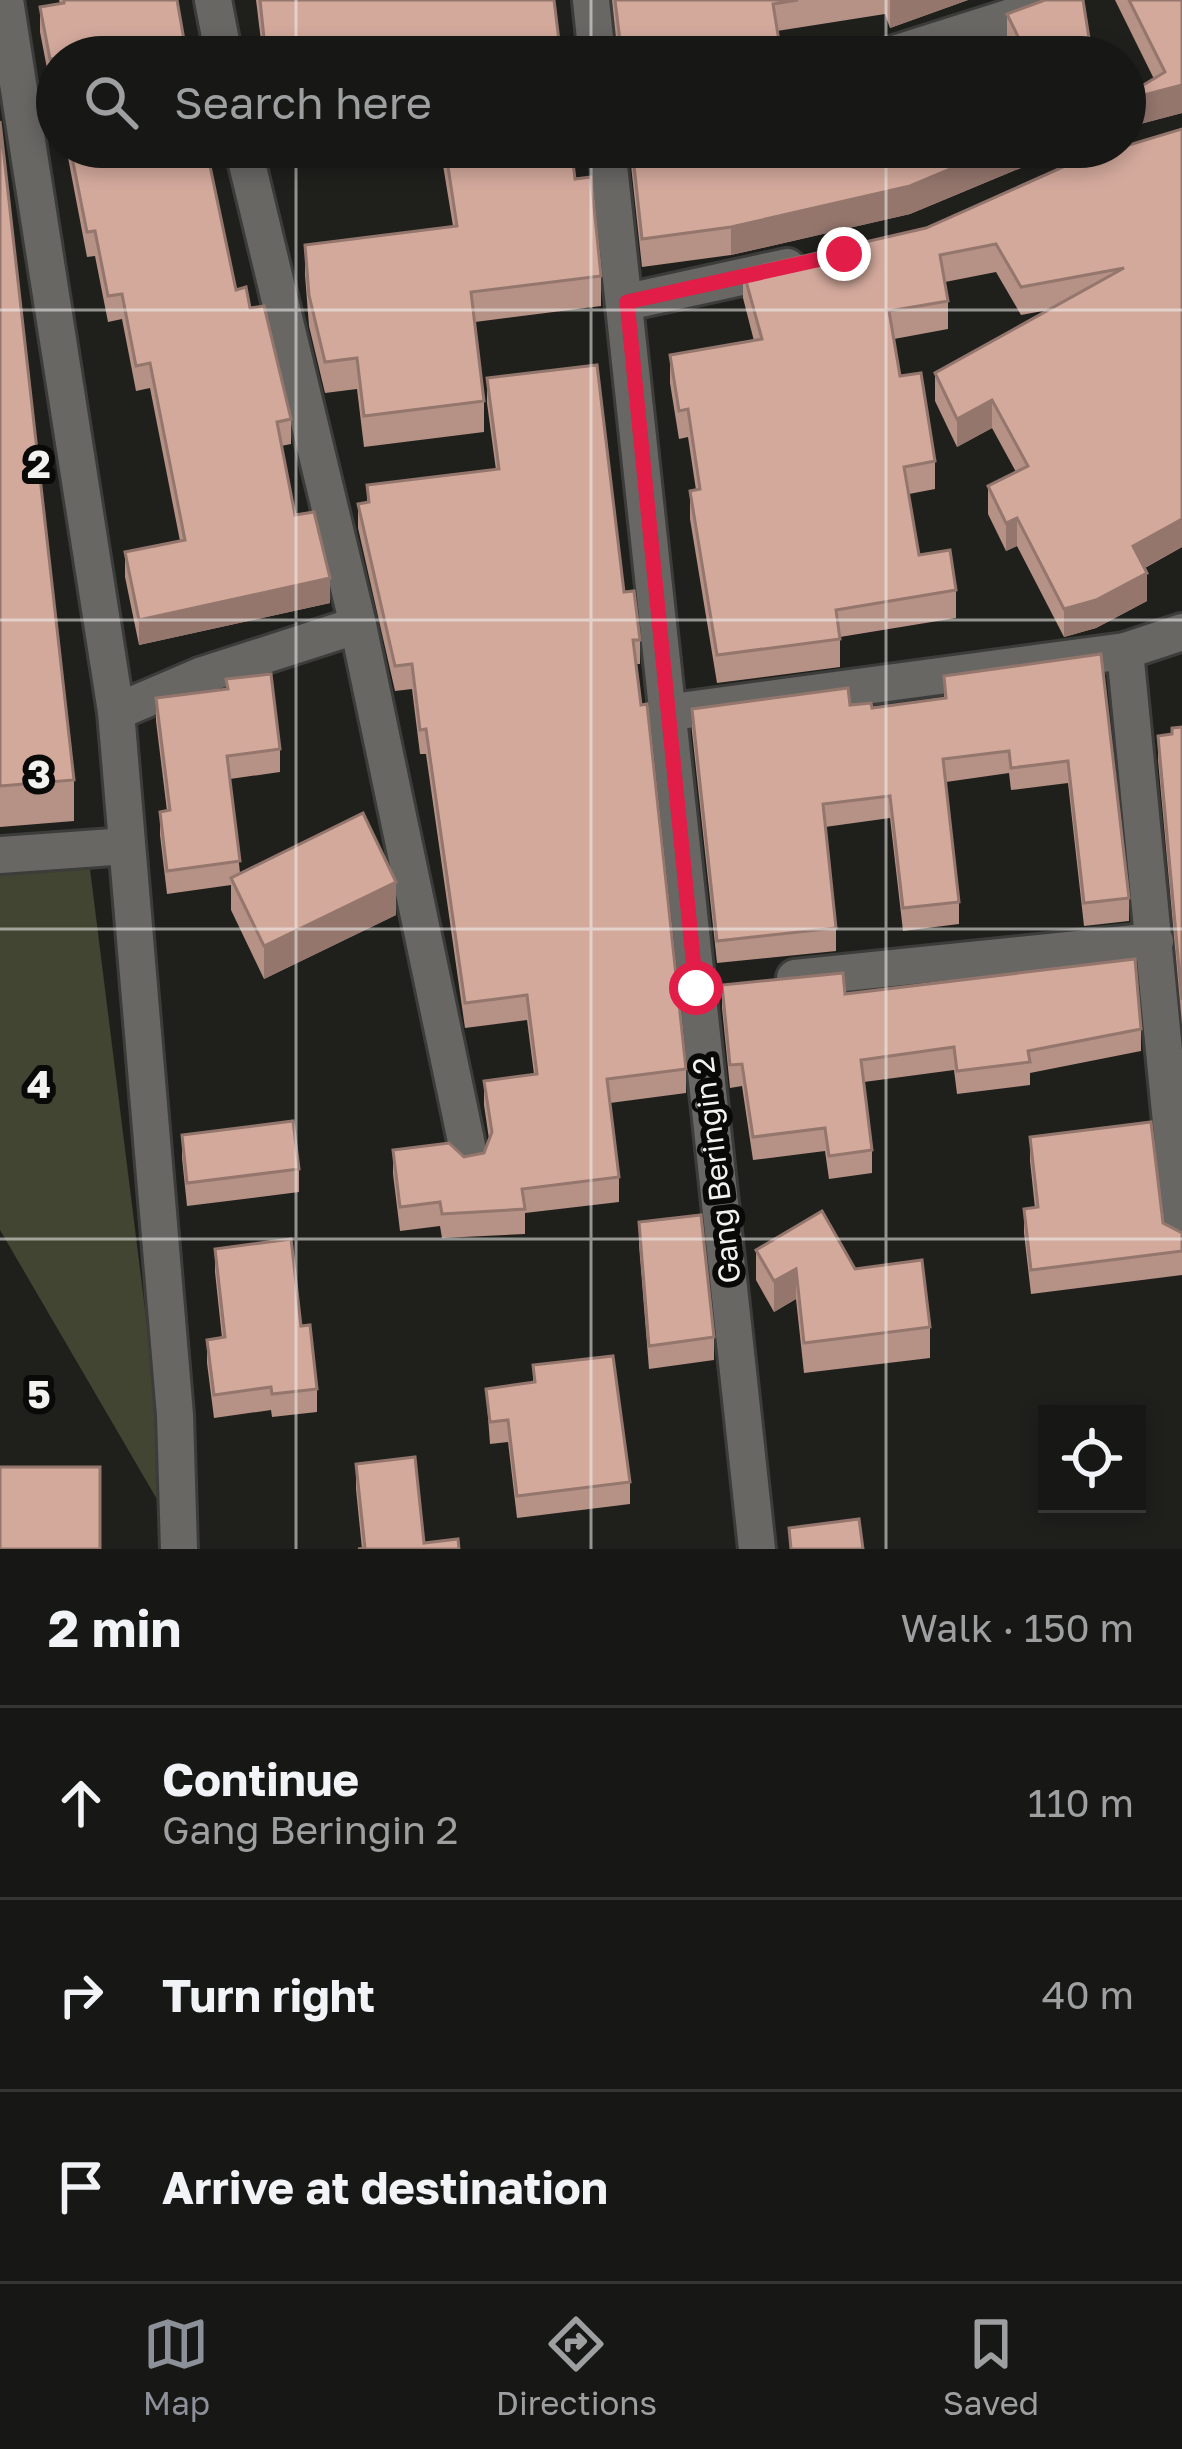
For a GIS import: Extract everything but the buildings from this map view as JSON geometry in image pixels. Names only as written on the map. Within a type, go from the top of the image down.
[{"type":"street","points":[[5,0],[116,712],[175,1415],[179,1549]]},
{"type":"street","points":[[213,0],[220,36]]},
{"type":"street","points":[[591,0],[595,36]]},
{"type":"street","points":[[951,36],[1052,4]]},
{"type":"street","points":[[248,168],[358,625],[470,1160]]},
{"type":"street","name":"Gang Beringin 2","points":[[610,168],[627,302],[664,713],[757,1549]]},
{"type":"street","points":[[627,302],[822,259]]},
{"type":"street","points":[[116,712],[200,676],[358,625]]},
{"type":"street","points":[[664,713],[1126,651],[1182,632]]},
{"type":"street","points":[[1126,651],[1182,1235]]},
{"type":"street","points":[[0,855],[127,847]]},
{"type":"street","points":[[696,988],[1155,941]]},
{"type":"green space","points":[[86,837],[172,1525],[0,1230],[0,842]]},
{"type":"route","points":[[696,988],[664,713],[627,302],[844,254]]}]
